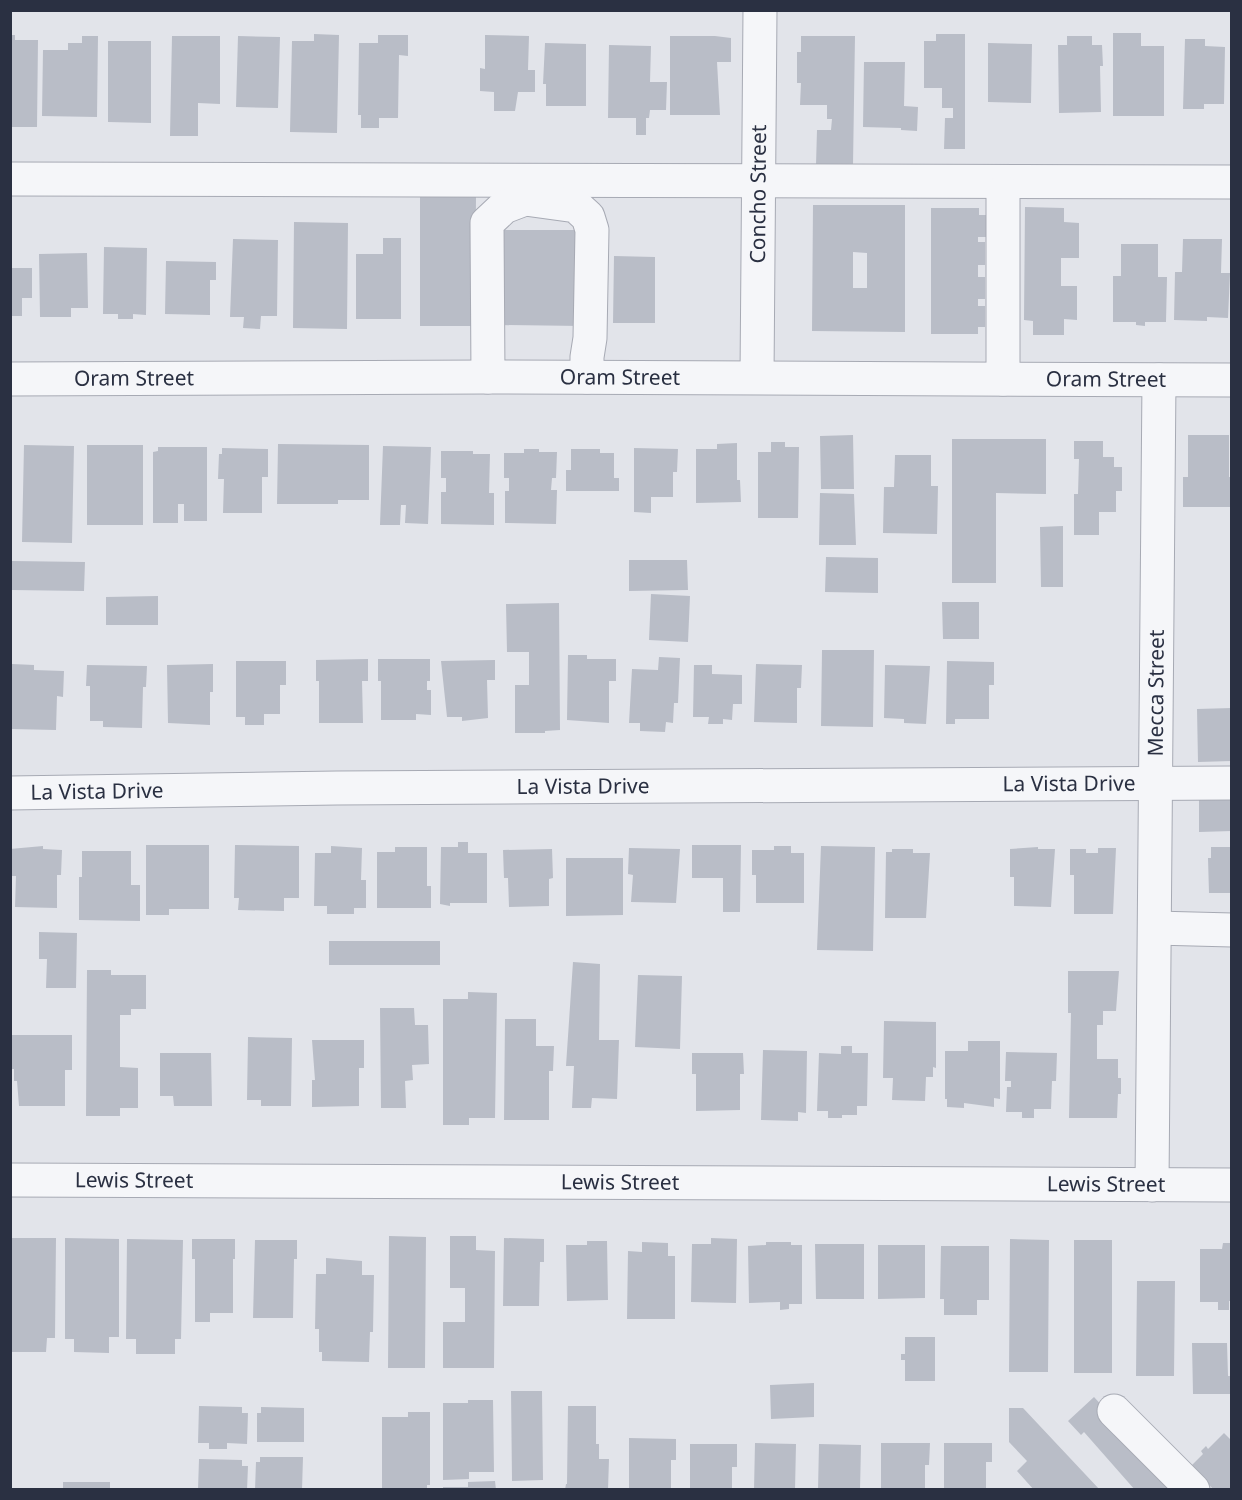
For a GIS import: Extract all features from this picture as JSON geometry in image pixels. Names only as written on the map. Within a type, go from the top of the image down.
[{"type":"street","name":"Concho Street","points":[[757,377],[760,10]]},
{"type":"street","points":[[10,180],[526,190],[759,180],[1232,182]]},
{"type":"street","points":[[488,377],[487,223],[526,190]]},
{"type":"street","points":[[526,190],[576,206],[588,217],[592,230],[587,377]]},
{"type":"street","points":[[1003,192],[1003,379]]},
{"type":"street","name":"Oram Street","points":[[10,379],[757,377],[1232,380]]},
{"type":"street","name":"Mecca Street","points":[[1152,1185],[1159,380]]},
{"type":"street","name":"La Vista Drive","points":[[10,793],[349,788],[1232,783]]},
{"type":"street","points":[[1155,928],[1232,930]]},
{"type":"street","name":"Lewis Street","points":[[10,1180],[1232,1185]]},
{"type":"street","points":[[1114,1411],[1193,1490]]},
{"type":"building","points":[[1113,33],[1141,33],[1141,46],[1164,46],[1164,116],[1113,116]]},
{"type":"building","points":[[314,34],[339,35],[337,133],[290,132],[292,41],[314,41]]},
{"type":"building","points":[[936,34],[965,34],[965,149],[944,149],[945,118],[953,118],[953,108],[942,108],[942,88],[924,88],[924,41],[936,41]]},
{"type":"building","points":[[10,35],[15,35],[15,40],[38,40],[37,127],[10,127]]},
{"type":"building","points":[[378,35],[408,35],[408,56],[399,55],[398,118],[379,118],[379,128],[361,128],[361,115],[358,115],[359,43],[378,43]]},
{"type":"building","points":[[485,35],[529,36],[528,70],[535,70],[535,92],[518,92],[515,111],[494,111],[494,92],[480,91],[480,68],[485,69]]},
{"type":"building","points":[[82,36],[98,36],[97,117],[42,116],[43,50],[68,50],[68,43],[82,43]]},
{"type":"building","points":[[172,36],[220,36],[220,104],[198,103],[198,136],[170,136]]},
{"type":"building","points":[[238,36],[280,37],[278,108],[236,107]]},
{"type":"building","points":[[670,36],[731,38],[731,62],[717,62],[720,115],[670,115]]},
{"type":"building","points":[[801,36],[855,36],[853,165],[816,165],[817,130],[831,130],[832,119],[827,119],[827,105],[800,105],[801,83],[797,83],[797,52],[801,52]]},
{"type":"building","points":[[1067,36],[1092,36],[1092,45],[1102,45],[1101,112],[1059,113],[1058,45],[1067,45]]},
{"type":"building","points":[[1185,39],[1205,39],[1205,46],[1225,47],[1224,104],[1204,104],[1204,109],[1183,109]]},
{"type":"building","points":[[108,41],[151,41],[151,123],[108,122]]},
{"type":"building","points":[[545,43],[586,44],[586,106],[546,106],[546,84],[543,84]]},
{"type":"building","points":[[988,43],[1032,44],[1031,103],[988,102]]},
{"type":"building","points":[[609,45],[651,46],[650,82],[667,82],[666,110],[650,110],[649,118],[646,118],[646,135],[636,135],[636,118],[608,118]]},
{"type":"building","points":[[864,62],[905,62],[904,106],[918,107],[917,131],[901,130],[901,128],[863,127]]},
{"type":"building","points":[[420,196],[476,196],[475,326],[420,326]]},
{"type":"building","points":[[813,205],[905,205],[905,332],[812,331]],"holes":[[[853,252],[867,253],[867,288],[853,288]]]},
{"type":"building","points":[[1025,207],[1064,208],[1064,222],[1079,223],[1079,258],[1061,258],[1061,286],[1077,286],[1077,320],[1064,319],[1064,335],[1033,335],[1033,321],[1024,320]]},
{"type":"building","points":[[931,208],[979,208],[979,215],[986,215],[986,237],[978,237],[978,242],[985,242],[985,265],[978,265],[978,277],[985,277],[985,299],[978,299],[978,306],[985,306],[985,327],[978,327],[978,334],[931,334]]},
{"type":"building","points":[[294,222],[348,223],[347,329],[293,328]]},
{"type":"building","points":[[500,230],[582,230],[582,326],[499,325]]},
{"type":"building","points":[[383,238],[401,238],[401,319],[356,319],[356,254],[383,254]]},
{"type":"building","points":[[233,239],[278,240],[277,316],[261,316],[260,329],[243,328],[244,317],[230,317]]},
{"type":"building","points":[[1183,239],[1222,239],[1221,273],[1230,273],[1228,318],[1207,317],[1207,321],[1174,320],[1175,272],[1182,272]]},
{"type":"building","points":[[1121,244],[1158,244],[1158,277],[1167,277],[1166,322],[1145,322],[1145,326],[1136,325],[1136,322],[1113,322],[1113,276],[1121,276]]},
{"type":"building","points":[[104,247],[147,248],[146,315],[133,314],[133,319],[118,319],[118,314],[103,314]]},
{"type":"building","points":[[87,253],[88,308],[71,308],[71,317],[40,317],[39,254]]},
{"type":"building","points":[[614,256],[655,257],[655,323],[613,323]]},
{"type":"building","points":[[166,261],[216,262],[216,280],[210,280],[210,315],[165,314]]},
{"type":"building","points":[[10,268],[32,268],[32,298],[22,298],[22,316],[10,316]]},
{"type":"building","points":[[853,435],[854,489],[821,489],[820,436]]},
{"type":"building","points":[[1188,435],[1229,435],[1232,507],[1183,507],[1183,477],[1188,477]]},
{"type":"building","points":[[952,439],[1046,439],[1046,494],[996,493],[996,583],[952,583]]},
{"type":"building","points":[[1074,441],[1103,441],[1103,457],[1114,457],[1114,467],[1122,467],[1122,491],[1116,491],[1116,512],[1099,512],[1099,535],[1074,535],[1074,494],[1078,494],[1079,459],[1074,459]]},
{"type":"building","points":[[771,442],[785,442],[785,447],[799,447],[798,518],[758,518],[758,452],[771,452]]},
{"type":"building","points":[[737,443],[737,480],[740,480],[741,502],[696,503],[696,449],[717,449],[717,444]]},
{"type":"building","points":[[278,444],[369,445],[369,500],[338,500],[338,504],[277,504]]},
{"type":"building","points":[[24,445],[74,446],[72,543],[22,542]]},
{"type":"building","points":[[87,445],[143,445],[143,525],[87,525]]},
{"type":"building","points":[[383,446],[431,447],[428,524],[405,523],[406,505],[401,505],[400,525],[380,525]]},
{"type":"building","points":[[158,447],[207,447],[207,521],[184,521],[184,504],[178,504],[178,523],[153,523],[153,452],[158,451]]},
{"type":"building","points":[[222,448],[268,449],[268,477],[262,477],[262,513],[223,513],[224,479],[218,479],[219,454],[222,454]]},
{"type":"building","points":[[634,448],[678,449],[677,472],[673,472],[673,497],[651,497],[651,513],[634,512]]},
{"type":"building","points":[[524,449],[557,452],[556,478],[552,478],[551,490],[557,490],[556,524],[505,523],[505,491],[509,491],[509,478],[504,478],[504,453],[524,453]]},
{"type":"building","points":[[571,449],[600,449],[600,453],[614,453],[614,478],[619,478],[619,491],[566,491],[566,470],[571,470]]},
{"type":"building","points":[[441,451],[473,451],[473,454],[490,454],[489,493],[494,493],[494,525],[441,524],[441,492],[446,492],[446,478],[441,478]]},
{"type":"building","points":[[895,455],[931,455],[931,486],[938,486],[937,534],[883,533],[884,487],[894,487]]},
{"type":"building","points":[[820,493],[854,494],[856,545],[819,545]]},
{"type":"building","points":[[1063,526],[1063,587],[1041,587],[1040,527]]},
{"type":"building","points":[[826,557],[878,558],[878,593],[825,592]]},
{"type":"building","points":[[629,560],[687,560],[688,590],[629,591]]},
{"type":"building","points":[[12,561],[85,562],[84,591],[12,590]]},
{"type":"building","points":[[651,594],[690,596],[688,642],[649,640]]},
{"type":"building","points":[[158,596],[158,625],[106,625],[106,597]]},
{"type":"building","points":[[942,602],[979,602],[979,639],[943,639]]},
{"type":"building","points":[[559,603],[560,730],[545,731],[545,733],[515,733],[515,685],[529,685],[529,652],[507,652],[506,604]]},
{"type":"building","points":[[822,650],[874,650],[873,727],[821,726]]},
{"type":"building","points":[[568,655],[587,655],[587,659],[616,659],[616,681],[609,681],[609,723],[567,720]]},
{"type":"building","points":[[659,657],[680,658],[678,703],[674,703],[673,723],[666,722],[665,732],[640,731],[640,723],[629,723],[632,669],[658,670]]},
{"type":"building","points":[[368,659],[368,681],[362,681],[363,723],[319,723],[319,681],[316,681],[316,660]]},
{"type":"building","points":[[378,659],[430,659],[430,681],[427,681],[427,690],[431,690],[431,715],[416,714],[416,720],[381,720],[381,681],[378,681]]},
{"type":"building","points":[[495,660],[495,680],[487,680],[488,718],[462,721],[462,717],[447,717],[441,661]]},
{"type":"building","points":[[236,661],[286,661],[286,685],[280,685],[280,714],[264,714],[264,725],[245,725],[245,717],[236,717]]},
{"type":"building","points":[[947,661],[994,662],[994,685],[989,685],[989,719],[955,719],[955,724],[946,724]]},
{"type":"building","points":[[12,664],[34,665],[34,670],[64,671],[63,697],[57,696],[56,730],[11,729]]},
{"type":"building","points":[[213,664],[210,725],[168,723],[167,665]]},
{"type":"building","points":[[756,664],[802,665],[801,688],[797,688],[797,723],[754,722]]},
{"type":"building","points":[[87,665],[147,666],[146,687],[143,687],[142,728],[103,727],[103,721],[90,721],[90,686],[86,686]]},
{"type":"building","points":[[694,665],[712,665],[712,674],[742,675],[742,704],[733,704],[732,720],[723,719],[723,724],[708,724],[709,717],[693,717]]},
{"type":"building","points":[[885,665],[930,666],[926,724],[904,723],[904,719],[884,718]]},
{"type":"building","points":[[1232,708],[1232,761],[1198,762],[1197,709]]},
{"type":"building","points":[[1232,790],[1232,831],[1199,832],[1199,791]]},
{"type":"building","points":[[458,842],[468,842],[468,853],[487,853],[487,903],[450,903],[450,906],[440,904],[441,847],[458,847]]},
{"type":"building","points":[[146,845],[209,845],[209,909],[169,909],[169,915],[146,915]]},
{"type":"building","points":[[235,845],[299,846],[299,898],[284,898],[284,911],[238,910],[239,898],[234,898]]},
{"type":"building","points":[[692,845],[741,845],[740,912],[723,912],[723,878],[692,878]]},
{"type":"building","points":[[43,846],[43,849],[62,850],[61,875],[57,875],[57,908],[15,907],[16,876],[10,876],[10,849]]},
{"type":"building","points":[[331,846],[362,848],[361,880],[366,880],[366,908],[354,908],[354,914],[327,914],[327,906],[314,906],[315,853],[331,853]]},
{"type":"building","points":[[774,846],[791,846],[791,853],[804,853],[804,903],[756,903],[756,875],[752,875],[752,850],[774,850]]},
{"type":"building","points":[[821,846],[875,847],[873,951],[817,950]]},
{"type":"building","points":[[395,847],[427,847],[427,886],[431,886],[431,908],[377,908],[377,852],[395,852]]},
{"type":"building","points":[[1038,847],[1038,849],[1055,849],[1051,907],[1014,906],[1014,877],[1010,877],[1010,849]]},
{"type":"building","points":[[1211,847],[1232,847],[1230,893],[1209,893],[1208,858],[1211,858]]},
{"type":"building","points":[[629,848],[680,849],[676,903],[631,902],[633,875],[628,874]]},
{"type":"building","points":[[1098,848],[1116,848],[1113,914],[1074,914],[1074,875],[1070,875],[1070,849],[1086,849],[1086,853],[1098,853]]},
{"type":"building","points":[[552,849],[553,878],[549,879],[549,906],[509,907],[508,878],[504,878],[503,850]]},
{"type":"building","points":[[892,849],[913,849],[913,853],[930,853],[926,918],[885,918],[886,852],[892,852]]},
{"type":"building","points":[[82,851],[131,851],[131,885],[140,885],[140,921],[79,920],[79,877],[82,877]]},
{"type":"building","points":[[566,858],[623,858],[623,915],[566,916]]},
{"type":"building","points":[[39,932],[77,933],[76,988],[46,988],[47,959],[39,959]]},
{"type":"building","points":[[329,941],[440,941],[440,965],[329,965]]},
{"type":"building","points":[[573,962],[600,964],[599,1040],[619,1040],[617,1099],[592,1098],[591,1108],[572,1108],[574,1066],[566,1066]]},
{"type":"building","points":[[87,970],[111,970],[111,975],[146,975],[146,1009],[131,1009],[131,1015],[120,1015],[120,1067],[138,1068],[138,1108],[120,1108],[120,1116],[86,1116]]},
{"type":"building","points":[[1068,971],[1119,971],[1116,1011],[1103,1011],[1103,1025],[1097,1025],[1097,1059],[1118,1059],[1121,1094],[1118,1094],[1117,1118],[1069,1118],[1071,1013],[1068,1013]]},
{"type":"building","points":[[638,975],[682,976],[680,1049],[635,1047]]},
{"type":"building","points":[[468,992],[497,993],[495,1118],[469,1118],[469,1125],[443,1125],[443,999],[468,999]]},
{"type":"building","points":[[380,1008],[414,1008],[415,1025],[428,1025],[429,1064],[412,1065],[413,1080],[405,1081],[406,1108],[381,1108]]},
{"type":"building","points":[[505,1019],[536,1019],[536,1046],[554,1046],[553,1071],[549,1071],[549,1120],[504,1120]]},
{"type":"building","points":[[884,1021],[936,1022],[936,1068],[933,1067],[933,1077],[926,1077],[925,1101],[892,1100],[893,1078],[883,1078]]},
{"type":"building","points":[[10,1035],[72,1035],[72,1070],[65,1070],[65,1106],[19,1106],[17,1081],[14,1081],[14,1069],[10,1069]]},
{"type":"building","points":[[248,1037],[292,1038],[291,1106],[261,1106],[261,1100],[247,1100]]},
{"type":"building","points":[[312,1040],[364,1040],[364,1068],[359,1068],[359,1106],[312,1107],[312,1080],[315,1080]]},
{"type":"building","points":[[968,1041],[1000,1041],[1000,1099],[994,1098],[994,1107],[964,1103],[964,1108],[947,1107],[945,1051],[968,1051]]},
{"type":"building","points":[[841,1046],[852,1046],[852,1053],[868,1053],[867,1106],[857,1106],[857,1115],[828,1118],[828,1111],[817,1111],[819,1053],[841,1054]]},
{"type":"building","points":[[763,1050],[807,1051],[806,1113],[798,1112],[798,1121],[761,1120]]},
{"type":"building","points":[[1006,1052],[1057,1053],[1056,1081],[1052,1081],[1051,1109],[1034,1109],[1034,1118],[1022,1118],[1022,1112],[1006,1112],[1007,1087],[1011,1087],[1011,1081],[1005,1081]]},
{"type":"building","points":[[160,1053],[211,1053],[212,1106],[174,1106],[173,1096],[160,1096]]},
{"type":"building","points":[[692,1053],[743,1053],[744,1074],[740,1074],[740,1110],[696,1111],[696,1074],[692,1074]]},
{"type":"building","points":[[389,1236],[426,1237],[425,1368],[388,1368]]},
{"type":"building","points":[[450,1236],[476,1236],[476,1250],[495,1251],[494,1368],[443,1368],[443,1322],[465,1322],[465,1288],[450,1288]]},
{"type":"building","points":[[10,1238],[56,1238],[55,1338],[47,1338],[46,1352],[10,1352]]},
{"type":"building","points":[[65,1238],[119,1239],[119,1337],[109,1337],[109,1353],[74,1352],[74,1339],[65,1339]]},
{"type":"building","points":[[504,1238],[544,1239],[544,1262],[540,1262],[539,1306],[503,1306]]},
{"type":"building","points":[[711,1238],[737,1239],[736,1303],[691,1302],[692,1244],[711,1244]]},
{"type":"building","points":[[127,1239],[183,1240],[181,1339],[175,1339],[175,1354],[136,1354],[136,1339],[126,1339]]},
{"type":"building","points":[[192,1239],[235,1239],[233,1313],[210,1313],[210,1322],[195,1322],[195,1259],[192,1259]]},
{"type":"building","points":[[1010,1239],[1049,1240],[1048,1372],[1009,1372]]},
{"type":"building","points":[[255,1240],[297,1240],[297,1259],[294,1259],[293,1318],[253,1318]]},
{"type":"building","points":[[1074,1240],[1112,1240],[1112,1373],[1074,1373]]},
{"type":"building","points":[[587,1241],[607,1241],[608,1300],[567,1301],[566,1245],[587,1245]]},
{"type":"building","points":[[642,1242],[668,1243],[668,1256],[675,1256],[675,1319],[627,1319],[628,1251],[642,1252]]},
{"type":"building","points":[[766,1242],[791,1242],[791,1245],[802,1245],[802,1304],[789,1304],[789,1309],[780,1310],[780,1302],[749,1303],[748,1246],[766,1245]]},
{"type":"building","points":[[1223,1243],[1232,1243],[1232,1301],[1229,1301],[1229,1310],[1218,1310],[1218,1302],[1200,1302],[1200,1249],[1222,1249]]},
{"type":"building","points":[[815,1244],[864,1244],[864,1299],[816,1299]]},
{"type":"building","points":[[878,1245],[925,1245],[925,1298],[878,1299]]},
{"type":"building","points":[[941,1246],[989,1246],[989,1300],[977,1300],[977,1315],[944,1315],[944,1299],[940,1299]]},
{"type":"building","points":[[326,1258],[362,1261],[362,1275],[374,1275],[373,1332],[370,1332],[369,1362],[322,1361],[322,1352],[319,1352],[319,1329],[315,1329],[316,1274],[326,1274]]},
{"type":"building","points":[[1137,1281],[1175,1281],[1174,1376],[1136,1376]]},
{"type":"building","points":[[905,1337],[935,1337],[935,1381],[905,1381],[905,1360],[901,1360],[901,1354],[905,1354]]},
{"type":"building","points":[[1192,1343],[1227,1343],[1228,1376],[1232,1376],[1232,1394],[1193,1394]]},
{"type":"building","points":[[814,1383],[814,1417],[771,1419],[770,1385]]},
{"type":"building","points":[[511,1391],[542,1391],[543,1480],[512,1481]]},
{"type":"building","points":[[1094,1397],[1144,1451],[1186,1490],[1135,1490],[1084,1432],[1081,1435],[1068,1421]]},
{"type":"building","points":[[468,1400],[493,1400],[494,1472],[469,1472],[469,1479],[443,1480],[443,1403],[468,1403]]},
{"type":"building","points":[[199,1406],[242,1407],[242,1413],[248,1413],[247,1444],[227,1443],[227,1449],[209,1449],[209,1443],[198,1443]]},
{"type":"building","points":[[568,1406],[596,1406],[596,1444],[599,1444],[599,1459],[609,1459],[608,1490],[565,1490]]},
{"type":"building","points":[[261,1407],[304,1408],[304,1442],[257,1442],[257,1413],[261,1413]]},
{"type":"building","points":[[1009,1408],[1023,1408],[1100,1490],[1034,1490],[1017,1471],[1027,1461],[1009,1442]]},
{"type":"building","points":[[408,1412],[430,1412],[430,1485],[427,1485],[427,1490],[382,1490],[382,1417],[408,1417]]},
{"type":"building","points":[[1224,1433],[1232,1441],[1232,1490],[1214,1490],[1191,1466],[1203,1454],[1201,1451],[1206,1446],[1208,1449]]},
{"type":"building","points":[[629,1438],[676,1439],[676,1460],[671,1460],[671,1490],[629,1490]]},
{"type":"building","points":[[755,1443],[796,1444],[795,1490],[754,1490]]},
{"type":"building","points":[[881,1443],[930,1443],[929,1465],[925,1465],[925,1490],[881,1490]]},
{"type":"building","points":[[944,1443],[992,1443],[992,1462],[986,1462],[986,1490],[944,1490]]},
{"type":"building","points":[[690,1444],[737,1444],[737,1467],[732,1467],[732,1490],[690,1490]]},
{"type":"building","points":[[819,1444],[861,1445],[860,1490],[818,1490]]},
{"type":"building","points":[[260,1457],[303,1457],[302,1490],[255,1490],[256,1462],[260,1462]]},
{"type":"building","points":[[199,1459],[242,1460],[242,1466],[248,1466],[247,1490],[198,1490]]},
{"type":"building","points":[[495,1481],[496,1490],[443,1490],[443,1487],[468,1487],[468,1482]]},
{"type":"building","points":[[63,1482],[110,1482],[110,1490],[63,1490]]}]
